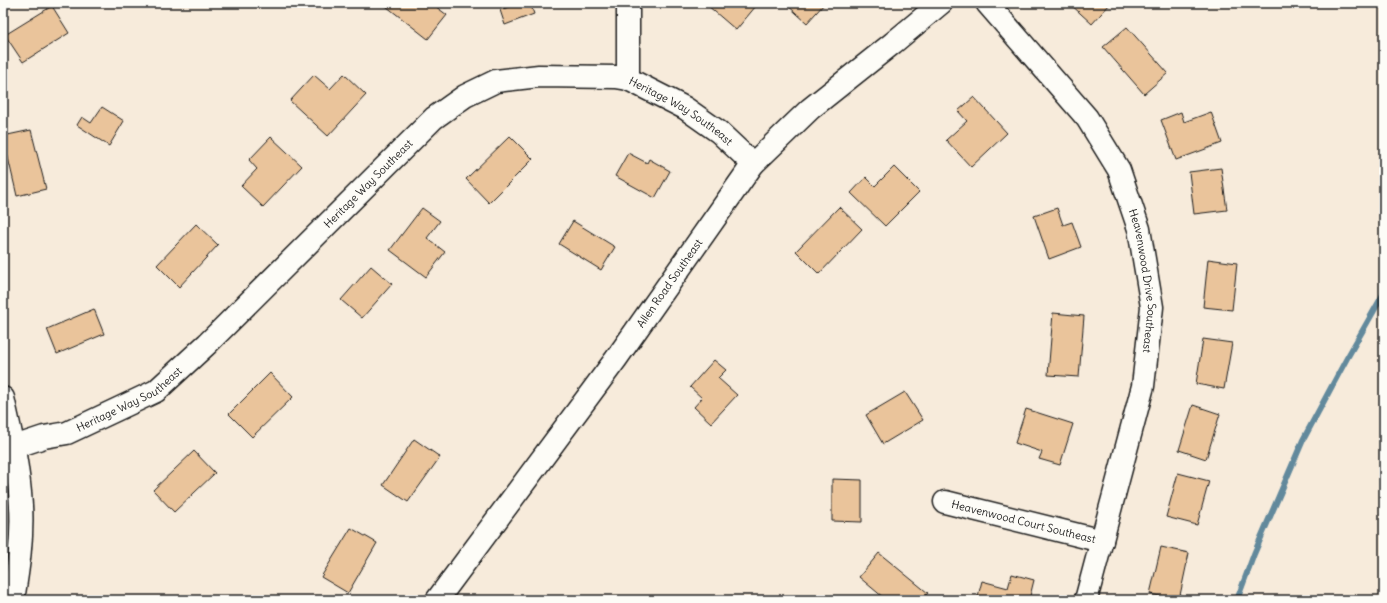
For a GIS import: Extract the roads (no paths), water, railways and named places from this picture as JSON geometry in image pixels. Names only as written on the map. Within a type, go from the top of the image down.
[{"type":"street","points":[[628,3],[628,79]]},
{"type":"street","name":"Allen Road Southeast","points":[[437,600],[616,359],[752,164],[810,109],[941,3]]},
{"type":"street","name":"Heavenwood Drive Southeast","points":[[987,3],[1087,118],[1119,170],[1139,229],[1152,307],[1143,386],[1086,600]]},
{"type":"street","name":"Heritage Way Southeast","points":[[14,447],[44,437],[67,433],[156,391],[316,236],[434,118],[465,96],[496,81],[539,76],[608,77],[628,79],[685,108],[719,132],[752,164]]},
{"type":"street","points":[[3,398],[14,447],[21,506],[20,562],[13,600]]},
{"type":"street","name":"Heavenwood Court Southeast","points":[[945,502],[1102,541]]},
{"type":"waterway","points":[[1237,600],[1254,554],[1303,440],[1384,293]]}]
